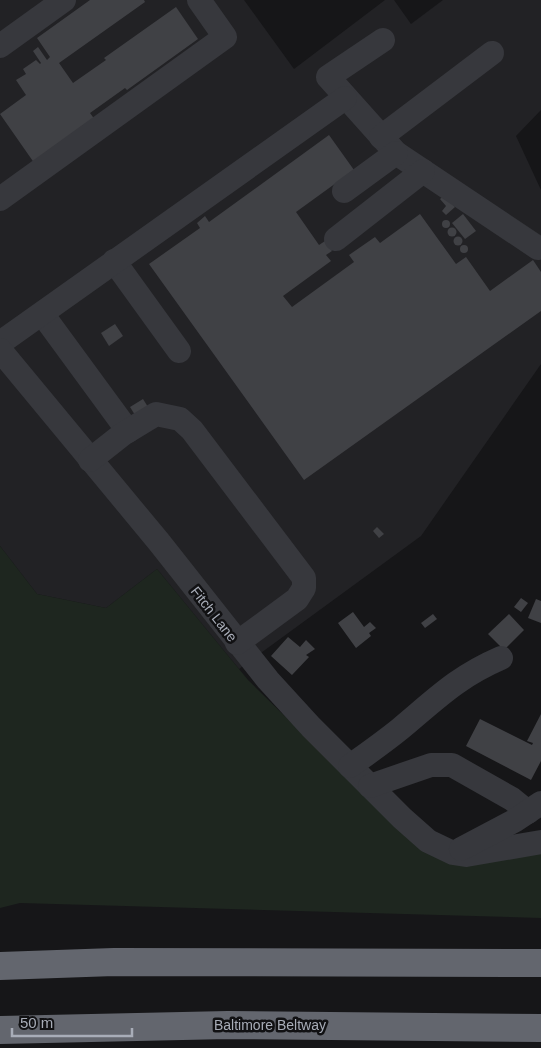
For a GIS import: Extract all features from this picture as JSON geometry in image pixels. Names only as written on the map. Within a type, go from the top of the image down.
[{"type":"highway","points":[[0,966],[124,962],[541,963]]},
{"type":"highway","name":"Baltimore Beltway","points":[[0,1030],[150,1026],[541,1028]]},
{"type":"highway","points":[[0,1047],[358,1026]]},
{"type":"street","points":[[0,46],[64,0]]},
{"type":"street","points":[[0,199],[225,37],[199,0]]},
{"type":"street","points":[[383,40],[328,77],[389,145],[423,171],[538,248]]},
{"type":"street","points":[[344,191],[389,145],[492,53]]},
{"type":"street","points":[[0,343],[43,315],[114,261],[345,98]]},
{"type":"street","points":[[336,238],[423,171]]},
{"type":"street","points":[[114,261],[179,351]]},
{"type":"street","points":[[43,315],[128,431]]},
{"type":"street","name":"Fitch Lane","points":[[0,350],[237,643],[311,727],[428,841],[453,853]]},
{"type":"street","points":[[90,460],[128,431],[156,414],[180,419],[204,444],[304,578],[304,588],[297,598],[237,643]]},
{"type":"street","points":[[350,766],[400,729],[440,694],[472,671],[501,658]]},
{"type":"street","points":[[370,786],[431,765],[452,764],[512,799],[534,807]]},
{"type":"street","points":[[453,853],[534,807]]},
{"type":"street","points":[[453,853],[466,855],[541,842]]},
{"type":"shaded area","points":[[0,0],[244,0],[294,69],[385,0],[394,0],[411,24],[443,0],[541,0],[541,110],[516,136],[541,190],[541,364],[421,536],[239,669],[157,569],[106,608],[37,594],[0,546]]},
{"type":"shaded area","points":[[0,546],[37,594],[106,608],[157,569],[248,680],[402,831],[443,861],[541,853],[541,918],[20,903],[0,908]]},
{"type":"building","points":[[90,0],[144,0],[145,2],[59,63],[73,83],[106,60],[104,58],[176,7],[198,39],[127,90],[125,88],[90,113],[98,124],[37,167],[0,114],[26,95],[16,80],[26,74],[23,69],[36,60],[41,63],[33,51],[38,47],[47,60],[50,57],[37,38]]},
{"type":"building","points":[[329,135],[354,170],[296,212],[319,245],[325,241],[332,251],[326,255],[331,261],[283,296],[292,307],[354,262],[349,255],[375,237],[380,243],[420,214],[456,264],[466,257],[490,291],[533,260],[541,272],[541,311],[304,480],[149,264],[200,228],[197,223],[205,216],[209,222]]},
{"type":"building","points":[[445,195],[455,207],[446,215],[442,211],[446,206],[440,199]]},
{"type":"building","points":[[463,214],[476,231],[465,239],[452,223]]},
{"type":"building","points":[[446,220],[450,224],[446,228],[442,224]]},
{"type":"building","points":[[452,228],[456,232],[452,236],[448,232]]},
{"type":"building","points":[[458,236],[463,241],[458,246],[453,241]]},
{"type":"building","points":[[464,245],[468,249],[464,253],[460,249]]},
{"type":"building","points":[[115,324],[123,336],[109,346],[101,333]]},
{"type":"building","points":[[143,399],[148,407],[135,415],[130,407]]},
{"type":"building","points":[[377,527],[384,534],[379,538],[373,531]]},
{"type":"building","points":[[521,598],[528,603],[521,612],[514,607]]},
{"type":"building","points":[[536,599],[541,601],[541,623],[528,618]]},
{"type":"building","points":[[353,612],[364,627],[370,622],[376,628],[369,633],[371,636],[356,648],[338,623]]},
{"type":"building","points":[[433,614],[437,619],[425,628],[421,623]]},
{"type":"building","points":[[509,614],[524,630],[504,650],[488,634]]},
{"type":"building","points":[[288,637],[300,647],[306,640],[315,649],[306,655],[309,657],[292,675],[271,656]]},
{"type":"building","points":[[541,714],[541,761],[531,780],[466,746],[480,719],[532,745],[533,743],[527,741]]}]
